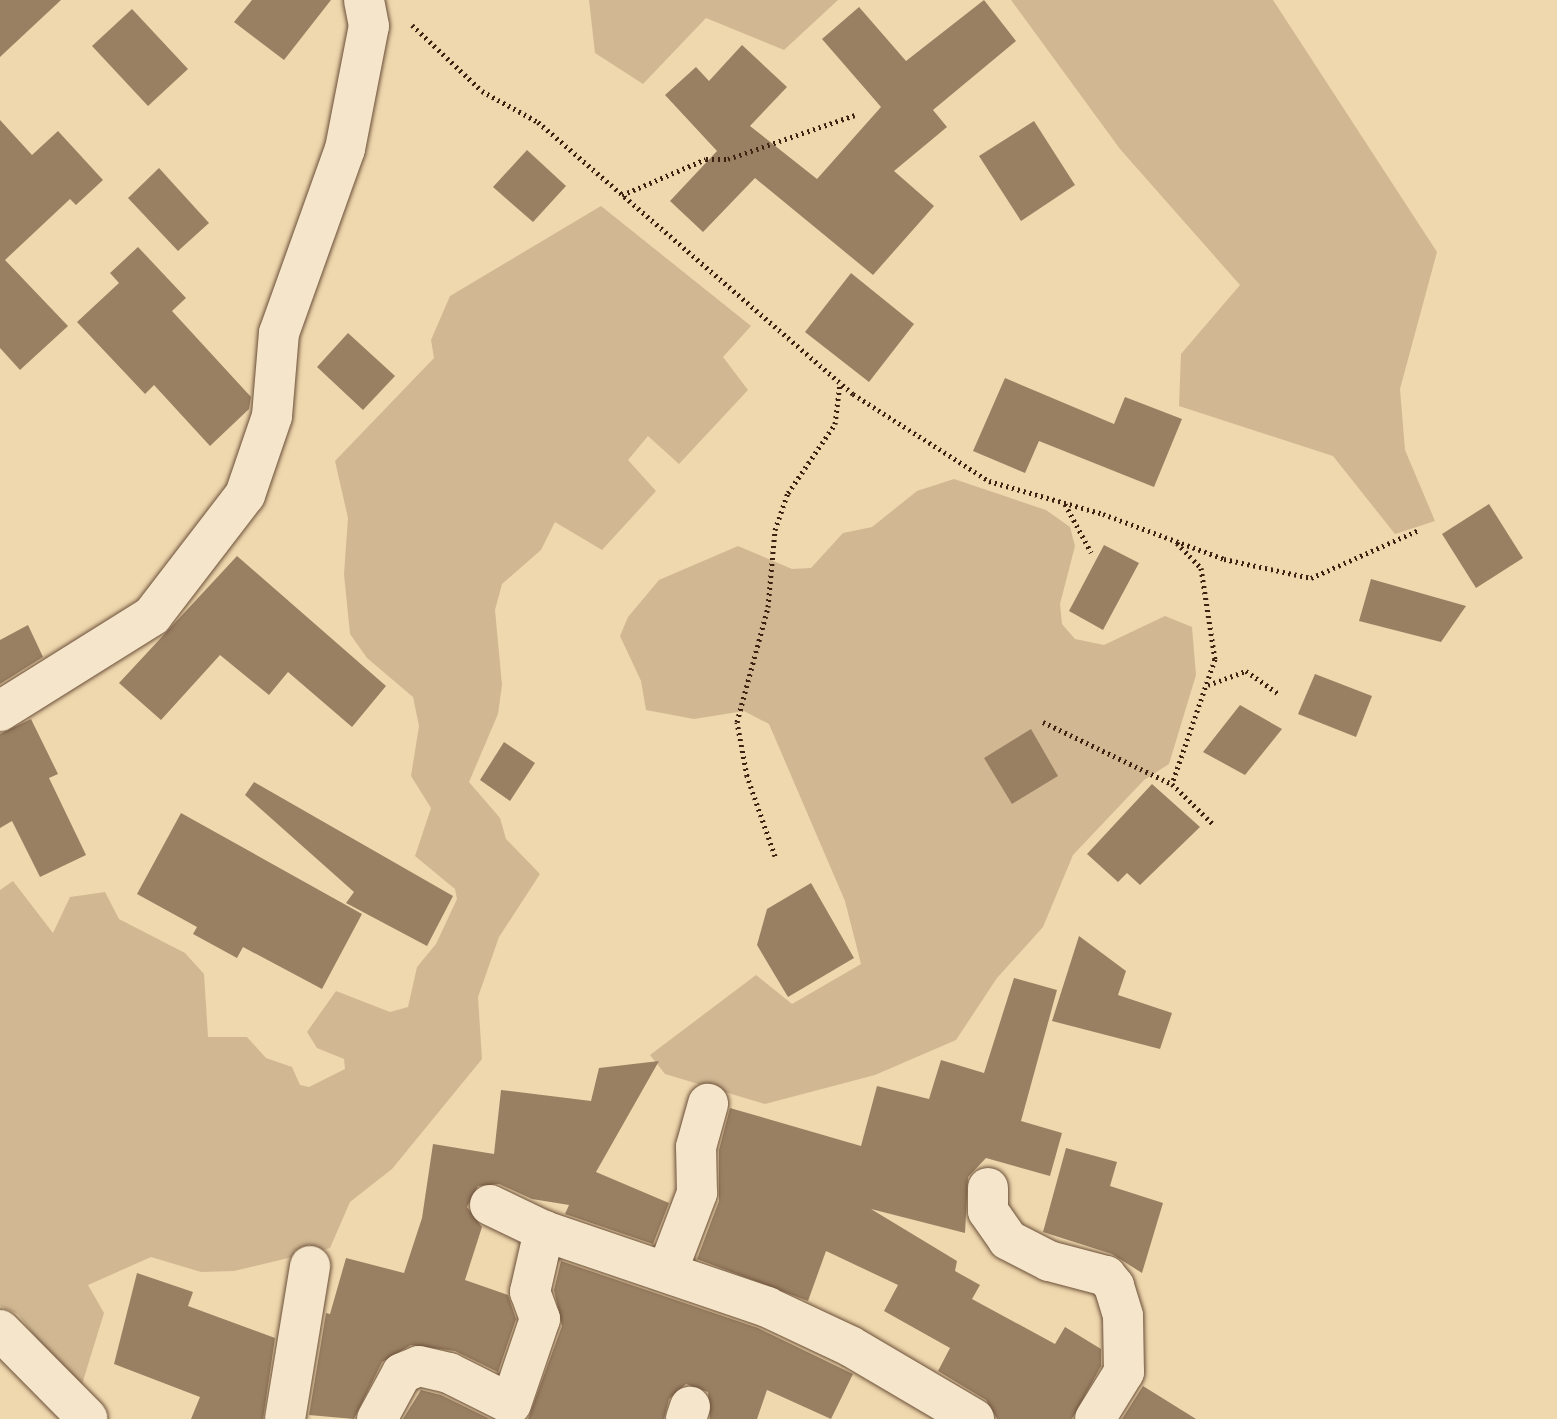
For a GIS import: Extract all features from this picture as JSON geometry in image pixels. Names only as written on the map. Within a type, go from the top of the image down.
[{"type":"street","points":[[0,711],[50,675],[108,647],[152,616],[245,495],[272,416],[279,333],[345,149],[369,26],[364,0]]},
{"type":"street","points":[[667,1272],[697,1193],[696,1147],[708,1104]]},
{"type":"street","points":[[988,1188],[988,1211],[1008,1240],[1049,1261],[1106,1276],[1114,1286],[1123,1316],[1124,1372],[1095,1419]]},
{"type":"street","points":[[490,1205],[544,1231],[767,1307],[850,1346],[974,1419]]},
{"type":"street","points":[[377,1419],[402,1373],[419,1366],[449,1373],[511,1404],[540,1319],[530,1292],[544,1231]]},
{"type":"street","points":[[285,1419],[310,1266]]},
{"type":"street","points":[[0,1330],[87,1419]]},
{"type":"path","points":[[406,20],[482,91],[538,122],[840,384],[989,481],[1063,502],[1224,559],[1311,578],[1419,530]]},
{"type":"path","points":[[622,195],[706,159],[728,159],[855,115]]},
{"type":"path","points":[[775,856],[747,776],[737,722],[768,607],[775,530],[788,493],[835,424],[840,384]]},
{"type":"path","points":[[1063,502],[1091,552]]},
{"type":"path","points":[[1172,784],[1215,659],[1211,606],[1201,568],[1174,540]]},
{"type":"path","points":[[1207,685],[1246,671],[1279,694]]},
{"type":"path","points":[[1043,722],[1172,784],[1214,825]]},
{"type":"shaded area","points":[[589,0],[838,0],[784,50],[706,18],[643,84],[595,53]]},
{"type":"shaded area","points":[[1011,0],[1273,0],[1437,252],[1400,389],[1405,450],[1435,521],[1395,534],[1333,456],[1179,406],[1181,354],[1240,285],[1120,149]]},
{"type":"shaded area","points":[[601,206],[751,326],[723,357],[748,390],[679,464],[648,436],[628,460],[656,491],[602,550],[555,522],[541,550],[502,584],[495,610],[502,685],[498,714],[469,782],[500,818],[506,839],[540,874],[499,937],[478,997],[482,1059],[392,1169],[350,1202],[330,1248],[234,1271],[201,1272],[151,1257],[88,1285],[104,1313],[79,1394],[18,1314],[0,1306],[0,890],[13,881],[53,933],[70,897],[105,892],[119,919],[185,953],[204,974],[208,1037],[247,1037],[266,1058],[292,1067],[300,1085],[309,1087],[345,1069],[344,1059],[317,1048],[307,1032],[336,991],[390,1012],[408,1007],[417,967],[436,944],[457,899],[455,889],[415,856],[431,808],[411,776],[419,726],[413,697],[367,658],[350,634],[344,574],[348,518],[335,461],[434,358],[431,340],[450,296]]},
{"type":"shaded area","points":[[954,479],[1046,510],[1070,527],[1075,546],[1060,604],[1062,624],[1075,639],[1104,645],[1165,616],[1192,627],[1196,675],[1169,764],[1144,780],[1073,855],[1043,927],[997,978],[956,1040],[875,1075],[765,1104],[665,1074],[650,1055],[756,975],[792,1004],[861,964],[845,901],[769,724],[744,711],[694,719],[646,710],[641,681],[620,636],[628,617],[659,580],[738,546],[792,569],[811,568],[843,533],[872,527],[917,491]]},
{"type":"building","points":[[0,0],[61,0],[0,57]]},
{"type":"building","points":[[252,0],[331,0],[284,60],[234,22]]},
{"type":"building","points":[[984,0],[1016,41],[933,110],[947,127],[894,171],[934,206],[873,275],[755,178],[703,232],[670,201],[717,151],[665,95],[696,67],[709,81],[742,45],[787,87],[750,126],[817,179],[881,107],[822,39],[859,7],[906,61]]},
{"type":"building","points":[[132,9],[188,69],[148,106],[92,46]]},
{"type":"building","points":[[0,120],[32,155],[58,131],[103,180],[76,205],[70,199],[5,260],[68,326],[20,370],[0,348]]},
{"type":"building","points":[[1034,121],[1075,185],[1021,221],[979,156]]},
{"type":"building","points":[[527,150],[566,186],[533,222],[493,187]]},
{"type":"building","points":[[159,168],[209,223],[178,251],[128,198]]},
{"type":"building","points":[[138,247],[186,298],[172,311],[251,397],[249,409],[210,446],[154,385],[145,394],[77,322],[119,283],[110,273]]},
{"type":"building","points":[[851,273],[914,324],[869,382],[805,332]]},
{"type":"building","points":[[348,333],[395,376],[363,410],[317,367]]},
{"type":"building","points":[[1005,378],[1114,424],[1125,397],[1182,419],[1154,487],[1039,441],[1025,473],[973,451]]},
{"type":"building","points":[[1489,504],[1523,558],[1476,588],[1442,534]]},
{"type":"building","points":[[1104,545],[1139,563],[1103,630],[1069,611]]},
{"type":"building","points":[[237,556],[386,686],[352,727],[288,672],[269,695],[220,655],[161,720],[119,683]]},
{"type":"building","points":[[1371,579],[1466,606],[1441,642],[1359,621]]},
{"type":"building","points":[[28,625],[43,657],[0,684],[0,640]]},
{"type":"building","points":[[1315,674],[1372,696],[1356,737],[1298,714]]},
{"type":"building","points":[[1240,705],[1282,729],[1245,775],[1203,752]]},
{"type":"building","points":[[31,719],[58,774],[49,778],[86,855],[40,877],[12,821],[0,828],[0,734]]},
{"type":"building","points":[[1031,729],[1058,776],[1012,804],[984,758]]},
{"type":"building","points":[[504,742],[535,763],[510,801],[480,780]]},
{"type":"building","points":[[254,782],[453,896],[427,946],[346,903],[354,892],[245,795]]},
{"type":"building","points":[[1152,784],[1200,827],[1140,885],[1127,873],[1118,882],[1087,854]]},
{"type":"building","points":[[181,813],[362,914],[322,989],[243,947],[237,958],[193,934],[197,927],[137,894]]},
{"type":"building","points":[[811,883],[854,958],[788,997],[757,945],[767,909]]},
{"type":"building","points":[[1079,936],[1126,971],[1118,995],[1172,1013],[1160,1049],[1052,1021]]},
{"type":"building","points":[[1014,978],[1057,990],[1021,1121],[1062,1133],[1050,1176],[986,1158],[968,1177],[965,1233],[871,1209],[957,1261],[955,1271],[980,1285],[972,1299],[1055,1344],[1065,1327],[1101,1349],[1101,1366],[1072,1419],[997,1419],[986,1400],[938,1371],[950,1348],[884,1311],[898,1285],[826,1251],[808,1301],[697,1259],[719,1201],[719,1150],[730,1108],[861,1146],[877,1086],[929,1099],[941,1060],[984,1073]]},
{"type":"building","points":[[659,1061],[596,1172],[669,1203],[653,1244],[565,1214],[569,1205],[532,1199],[499,1184],[478,1186],[467,1207],[482,1227],[465,1280],[508,1295],[516,1319],[498,1372],[455,1351],[411,1345],[382,1362],[354,1419],[309,1415],[326,1313],[330,1314],[346,1258],[404,1273],[422,1218],[433,1144],[494,1154],[501,1090],[591,1101],[599,1068]]},
{"type":"building","points":[[1066,1148],[1117,1162],[1110,1186],[1163,1203],[1142,1273],[1112,1254],[1043,1232]]},
{"type":"building","points":[[561,1261],[758,1328],[853,1374],[831,1419],[767,1390],[757,1419],[710,1419],[708,1392],[686,1384],[669,1399],[664,1419],[528,1419],[562,1326],[554,1290]]},
{"type":"building","points":[[137,1273],[193,1292],[188,1306],[275,1338],[263,1419],[191,1419],[200,1397],[114,1364]]},
{"type":"building","points":[[1143,1386],[1196,1419],[1122,1419]]},
{"type":"building","points":[[421,1390],[441,1395],[490,1419],[403,1419]]}]
